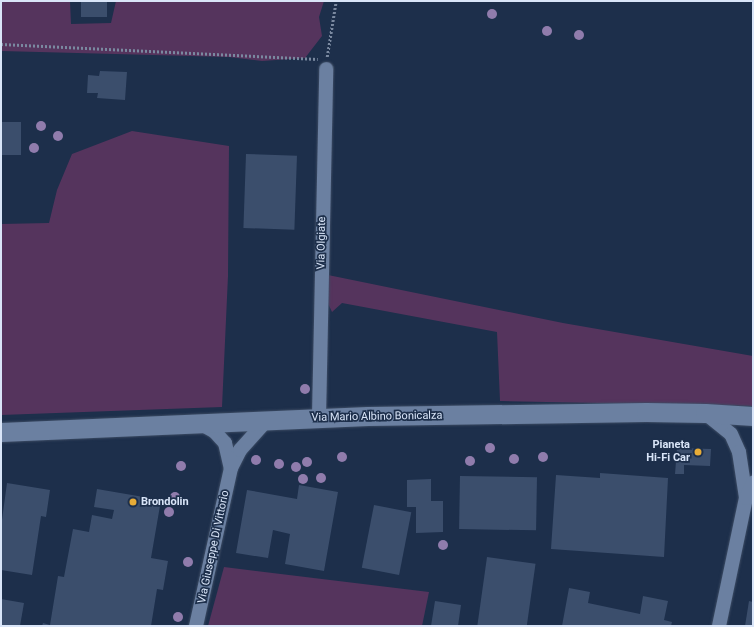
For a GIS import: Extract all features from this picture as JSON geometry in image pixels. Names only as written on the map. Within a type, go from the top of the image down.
[{"type":"main road","name":"Via Mario Albino Bonicalza","points":[[1,432],[319,417],[705,413],[753,416]]},
{"type":"street","name":"Via Olgiate","points":[[319,417],[326,64]]},
{"type":"street","points":[[705,413],[730,434],[739,452],[746,498]]},
{"type":"street","name":"Via Giuseppe Di Vittorio","points":[[196,626],[231,468],[240,450],[267,420]]},
{"type":"street","name":"Via Giuseppe Di Vittorio","points":[[197,422],[215,432],[225,443],[231,468]]},
{"type":"street","points":[[719,626],[746,498],[753,483]]},
{"type":"path","points":[[1,44],[326,64],[336,1]]},
{"type":"shaded area","points":[[1,1],[70,1],[71,24],[111,23],[116,1],[324,1],[319,17],[322,36],[305,58],[262,61],[229,57],[1,51]]},
{"type":"shaded area","points":[[132,131],[229,146],[228,276],[222,407],[1,415],[1,224],[49,223],[57,190],[72,154]]},
{"type":"shaded area","points":[[328,275],[563,323],[753,356],[753,406],[500,401],[497,332],[342,303],[332,312],[325,297]]},
{"type":"shaded area","points":[[224,567],[429,592],[422,626],[208,626]]},
{"type":"building","points":[[81,1],[107,1],[107,17],[81,17]]},
{"type":"building","points":[[100,71],[127,72],[125,100],[97,98],[98,93],[87,93],[88,75],[99,76]]},
{"type":"building","points":[[1,122],[21,122],[21,155],[1,155]]},
{"type":"building","points":[[246,154],[297,156],[294,230],[243,228]]},
{"type":"building","points":[[677,448],[711,449],[710,466],[684,465],[684,474],[675,474]]},
{"type":"building","points":[[600,473],[668,478],[664,557],[551,549],[556,475],[600,478]]},
{"type":"building","points":[[460,476],[537,477],[536,530],[459,529]]},
{"type":"building","points":[[431,479],[431,501],[443,501],[443,532],[416,533],[416,507],[407,507],[407,480]]},
{"type":"building","points":[[7,483],[50,490],[46,517],[41,516],[32,575],[1,570],[1,527]]},
{"type":"building","points":[[299,485],[338,492],[324,571],[285,564],[290,534],[273,530],[268,558],[236,553],[247,490],[297,499]]},
{"type":"building","points":[[97,489],[161,500],[151,558],[168,561],[163,590],[157,589],[151,626],[42,626],[43,623],[50,625],[58,576],[64,577],[73,529],[89,532],[92,515],[112,519],[114,510],[94,507]]},
{"type":"building","points":[[374,505],[411,512],[399,575],[362,568]]},
{"type":"building","points":[[487,557],[536,564],[527,626],[477,626]]},
{"type":"building","points":[[569,588],[590,592],[588,603],[640,614],[643,596],[668,601],[664,620],[672,622],[671,626],[562,626]]},
{"type":"building","points":[[1,599],[24,603],[20,626],[1,626]]},
{"type":"building","points":[[435,601],[461,605],[458,626],[431,626]]},
{"type":"building","points":[[749,601],[753,602],[753,626],[745,626]]},
{"type":"place","name":"Pianeta Hi-Fi Car","points":[[698,452]]},
{"type":"place","name":"Brondolin","points":[[133,502]]}]
